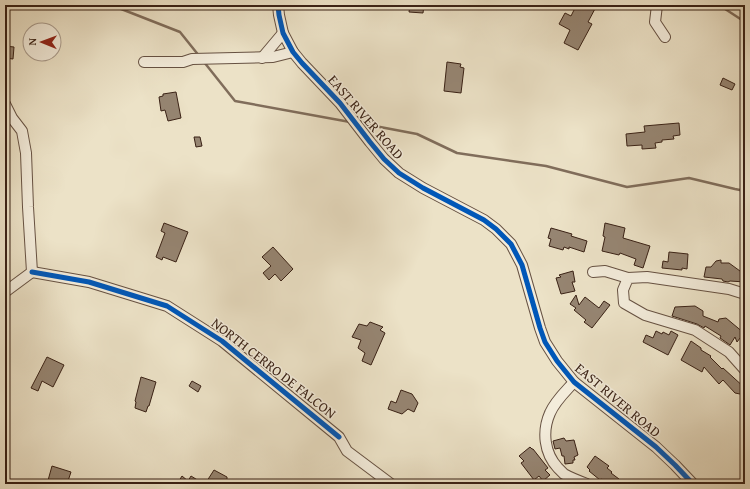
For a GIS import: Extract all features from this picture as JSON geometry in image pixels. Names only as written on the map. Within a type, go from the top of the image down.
[{"type":"street","name":"EAST RIVER ROAD","points":[[278,5],[283,33],[293,52],[340,103],[384,159],[399,173],[434,194],[484,220],[496,229],[511,244],[522,265],[545,342],[557,361],[574,382],[656,447],[693,484]]},
{"type":"street","points":[[657,5],[655,22],[665,37]]},
{"type":"street","points":[[262,58],[283,33]]},
{"type":"street","points":[[144,62],[183,62],[192,59],[262,58],[274,57],[293,52]]},
{"type":"street","points":[[5,104],[12,118],[22,131],[26,153],[32,272],[5,292]]},
{"type":"street","points":[[593,272],[605,271],[628,278],[647,277],[729,289],[745,294]]},
{"type":"street","name":"NORTH CERRO DE FALCON","points":[[32,272],[89,282],[167,306],[222,341],[339,437],[347,451],[391,484]]},
{"type":"street","points":[[628,278],[623,290],[624,303],[645,315],[695,330],[728,352],[745,370]]},
{"type":"street","points":[[574,382],[556,403],[549,414],[546,426],[545,441],[547,452],[553,463],[563,474],[587,484]]},
{"type":"building","points":[[410,5],[424,5],[423,13],[409,12]]},
{"type":"building","points":[[574,5],[597,5],[588,22],[592,24],[578,50],[564,43],[570,30],[559,24],[565,13],[571,16],[575,8]]},
{"type":"building","points":[[5,46],[14,47],[13,59],[5,58]]},
{"type":"building","points":[[447,62],[461,64],[460,67],[464,68],[461,93],[444,91]]},
{"type":"building","points":[[723,78],[735,84],[732,90],[720,85]]},
{"type":"building","points":[[176,92],[181,118],[168,121],[165,110],[161,111],[159,97],[163,96],[163,94]]},
{"type":"building","points":[[679,123],[680,135],[673,136],[674,139],[662,140],[662,142],[655,143],[656,148],[642,149],[642,145],[627,146],[626,134],[645,132],[644,126]]},
{"type":"building","points":[[194,137],[200,137],[202,146],[196,147]]},
{"type":"building","points":[[164,223],[188,232],[176,262],[163,257],[162,260],[156,257],[165,233],[161,231]]},
{"type":"building","points":[[605,223],[625,228],[623,238],[650,246],[643,268],[634,265],[636,259],[620,253],[619,255],[602,251],[605,237],[603,236]]},
{"type":"building","points":[[551,228],[572,234],[571,236],[587,241],[584,252],[569,247],[569,249],[564,247],[563,250],[549,246],[551,239],[548,238]]},
{"type":"building","points":[[273,247],[293,269],[281,281],[275,274],[269,280],[263,273],[271,266],[262,257]]},
{"type":"building","points":[[669,252],[688,254],[687,269],[662,268],[663,261],[668,262]]},
{"type":"building","points":[[721,260],[721,263],[729,263],[740,271],[745,269],[745,282],[728,282],[723,281],[722,279],[704,277],[706,267],[711,267],[716,261]]},
{"type":"building","points":[[573,271],[575,282],[572,282],[575,291],[561,294],[556,278],[561,277],[559,275]]},
{"type":"building","points":[[576,295],[579,305],[585,297],[599,308],[604,301],[610,305],[592,328],[584,322],[586,320],[574,310],[576,308],[570,304]]},
{"type":"building","points":[[695,306],[703,311],[703,316],[718,322],[719,319],[726,318],[744,333],[737,342],[735,337],[730,345],[720,338],[721,336],[705,326],[704,328],[697,324],[672,316],[675,307]]},
{"type":"building","points":[[370,322],[383,327],[380,330],[385,333],[371,365],[362,361],[365,353],[358,348],[361,340],[352,337],[359,324],[367,326]]},
{"type":"building","points":[[656,331],[669,335],[671,331],[678,335],[668,355],[643,342],[646,335],[653,338]]},
{"type":"building","points":[[691,341],[711,356],[710,357],[722,369],[723,368],[745,388],[745,395],[735,393],[723,380],[719,384],[704,367],[702,372],[681,360]]},
{"type":"building","points":[[47,357],[64,365],[53,387],[42,381],[38,391],[31,388]]},
{"type":"building","points":[[141,377],[156,382],[146,412],[135,408],[135,401]]},
{"type":"building","points":[[192,381],[201,386],[198,392],[189,386]]},
{"type":"building","points":[[401,390],[412,394],[418,403],[414,412],[408,409],[402,414],[388,409],[391,401],[396,403]]},
{"type":"building","points":[[564,438],[566,441],[574,440],[578,455],[574,457],[575,460],[573,460],[573,463],[565,464],[564,456],[562,456],[560,448],[555,449],[553,441]]},
{"type":"building","points":[[530,447],[548,468],[545,470],[550,475],[543,481],[539,476],[534,480],[521,463],[524,461],[519,456]]},
{"type":"building","points":[[595,456],[609,466],[607,468],[619,479],[615,484],[607,480],[606,482],[601,479],[600,480],[589,471],[590,470],[587,467]]},
{"type":"building","points":[[52,466],[71,472],[67,484],[47,484]]},
{"type":"building","points":[[214,470],[227,477],[227,483],[205,484]]},
{"type":"building","points":[[182,476],[188,481],[191,476],[204,484],[177,484]]},
{"type":"waterway","points":[[111,5],[180,32],[200,57]]},
{"type":"waterway","points":[[719,5],[745,22]]},
{"type":"waterway","points":[[204,62],[235,101],[350,122]]},
{"type":"waterway","points":[[359,123],[417,134],[457,153],[546,166],[627,187],[689,178],[745,191]]},
{"type":"cycle path","points":[[278,5],[283,33],[293,52],[340,103],[384,159],[399,173],[423,188],[484,220],[496,229],[511,244],[522,265],[545,342],[557,361],[574,382],[656,447],[693,484]]},
{"type":"cycle path","points":[[32,272],[89,282],[167,306],[222,341],[339,437]]}]
